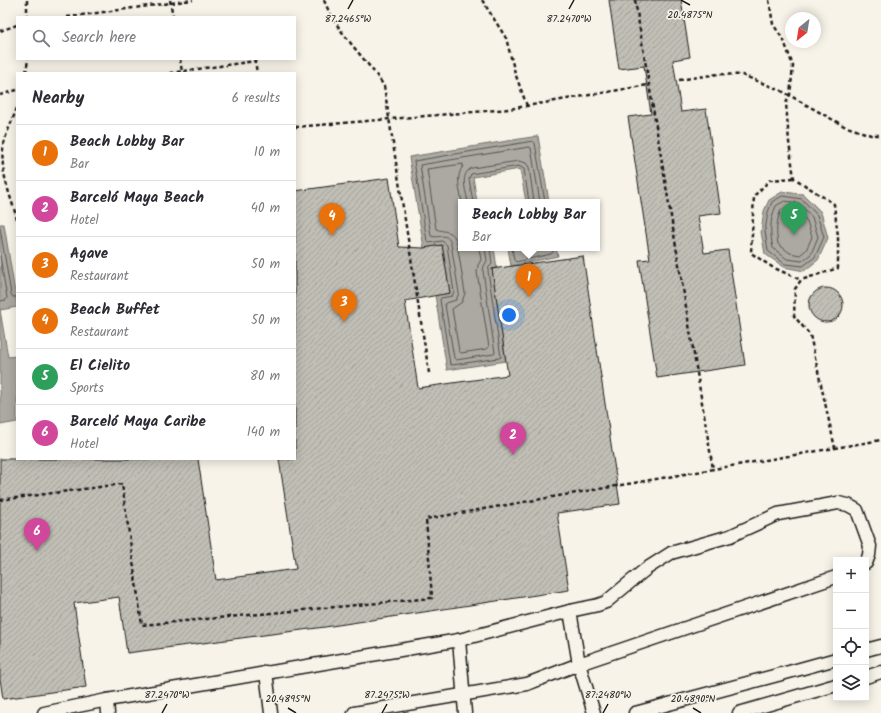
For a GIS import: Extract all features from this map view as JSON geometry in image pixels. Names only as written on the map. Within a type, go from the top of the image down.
[{"type":"lane","points":[[44,713],[107,700],[266,672],[459,640],[598,605],[606,602],[646,569],[671,553],[730,536],[778,514],[838,503],[848,505],[857,510],[870,546],[868,557]]},
{"type":"lane","points":[[354,713],[527,684],[579,664],[833,578]]},
{"type":"lane","points":[[570,611],[579,664],[594,713]]},
{"type":"lane","points":[[459,640],[465,713]]},
{"type":"lane","points":[[869,649],[881,646]]},
{"type":"lane","points":[[634,713],[833,660]]},
{"type":"lane","points":[[266,672],[271,713]]},
{"type":"lane","points":[[869,676],[881,672]]},
{"type":"lane","points":[[739,713],[833,686]]},
{"type":"lane","points":[[107,700],[108,713]]},
{"type":"path","points":[[27,0],[27,16]]},
{"type":"path","points":[[74,16],[171,1],[193,0]]},
{"type":"path","points":[[324,0],[328,12],[350,42],[372,68],[384,86],[429,373]]},
{"type":"path","points":[[482,0],[506,38],[515,73],[527,106]]},
{"type":"path","points":[[635,0],[713,469]]},
{"type":"path","points":[[769,0],[773,24],[784,41],[793,66],[790,95],[786,103],[794,178]]},
{"type":"path","points":[[171,1],[173,16]]},
{"type":"path","points":[[0,31],[16,26]]},
{"type":"path","points":[[26,72],[28,60]]},
{"type":"path","points":[[180,60],[182,72],[255,61],[257,72]]},
{"type":"path","points":[[679,80],[718,74],[742,75],[780,90],[844,126],[871,135],[881,135]]},
{"type":"path","points":[[296,127],[509,109],[648,85]]},
{"type":"path","points":[[0,95],[16,90]]},
{"type":"path","points":[[16,110],[7,133],[3,150],[3,169],[16,215]]},
{"type":"path","points":[[801,280],[772,267],[751,253],[754,196],[770,180],[794,178],[834,204],[838,236],[838,268],[801,280],[795,289],[794,316],[810,335],[835,448]]},
{"type":"path","points":[[0,500],[122,484],[142,625],[432,598],[426,519],[881,440]]},
{"type":"water","points":[[538,136],[548,199],[525,199],[520,169],[473,177],[477,199],[458,199],[458,251],[494,251],[497,268],[492,269],[506,361],[447,370],[435,295],[450,293],[442,245],[424,248],[409,157]]},
{"type":"water","points":[[782,192],[803,194],[821,212],[828,238],[818,260],[804,271],[784,267],[765,254],[761,232],[764,211],[769,200]]},
{"type":"water","points":[[0,224],[4,224],[16,299],[16,307],[0,310]]},
{"type":"water","points":[[508,251],[557,251],[558,256],[511,266]]},
{"type":"water","points":[[0,310],[8,357],[16,356],[16,422],[0,425]]},
{"type":"building","points":[[609,0],[681,0],[690,57],[673,60],[681,112],[706,109],[721,213],[698,216],[704,253],[728,250],[745,365],[657,378],[639,260],[650,259],[628,117],[651,114],[644,66],[619,69]]},
{"type":"building","points":[[389,178],[399,247],[424,248],[442,245],[450,293],[405,301],[418,388],[508,375],[492,269],[583,256],[620,504],[557,513],[569,590],[325,627],[127,653],[119,597],[74,603],[86,687],[3,699],[0,679],[0,459],[198,460],[216,580],[296,569],[279,460],[296,460],[296,191]]},
{"type":"building","points":[[823,288],[829,288],[833,289],[840,295],[843,305],[842,312],[836,319],[829,322],[823,322],[819,321],[812,315],[809,308],[809,302],[810,298],[816,291]]},
{"type":"place","name":"El Cielito","points":[[794,235]]},
{"type":"place","name":"Beach Buffet","points":[[332,236]]},
{"type":"place","name":"Beach Lobby Bar","points":[[529,297]]},
{"type":"place","name":"Agave","points":[[344,322]]},
{"type":"place","name":"Barceló Maya Beach","points":[[513,455]]},
{"type":"place","name":"Barceló Maya Caribe","points":[[37,551]]}]
